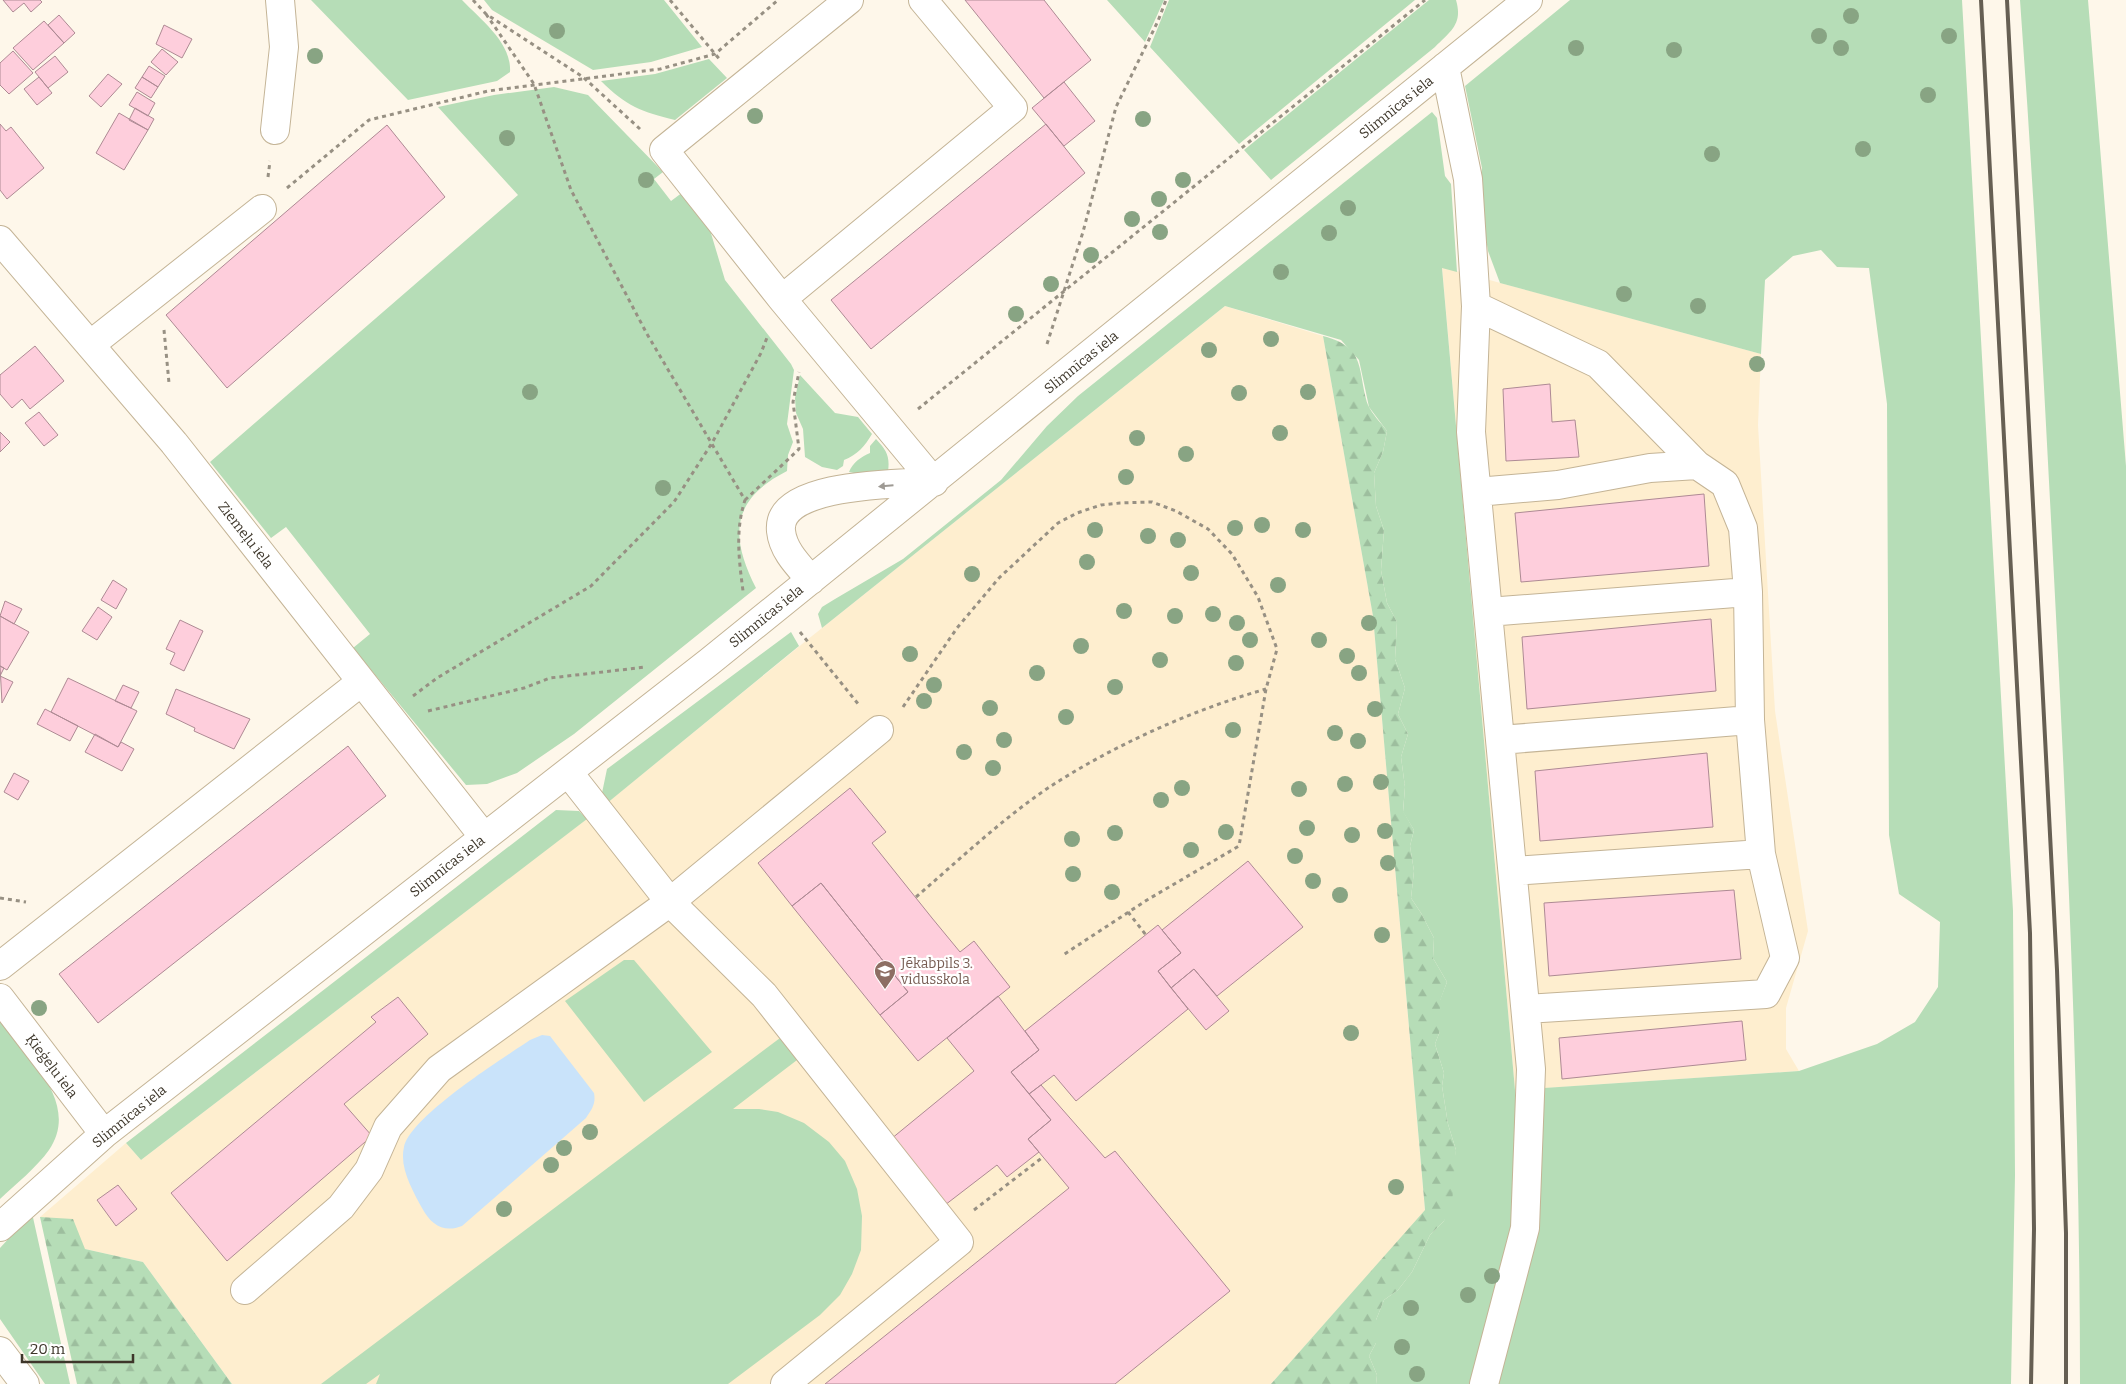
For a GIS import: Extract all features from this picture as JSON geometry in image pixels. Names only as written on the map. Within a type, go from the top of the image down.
[{"type":"street","points":[[275,130],[284,47],[280,0]]},
{"type":"street","points":[[849,0],[664,150],[782,299],[934,482]]},
{"type":"street","points":[[782,299],[1013,108],[923,0]]},
{"type":"street","name":"Slimnīcas iela","points":[[0,1227],[104,1134],[760,621],[934,482],[1524,1]]},
{"type":"street","points":[[1444,67],[1468,179],[1476,306],[1471,432],[1531,1069],[1525,1228],[1484,1384]]},
{"type":"street","points":[[90,345],[262,209]]},
{"type":"street","name":"Ziemeļu iela","points":[[0,240],[174,443],[484,837]]},
{"type":"street","points":[[1476,306],[1598,364],[1697,465],[1725,484],[1743,528],[1748,592],[1750,720],[1761,854],[1785,958],[1766,994],[1526,1009]]},
{"type":"street","points":[[1477,492],[1558,485],[1650,468],[1697,465]]},
{"type":"street","points":[[811,580],[789,553],[784,542],[781,530],[782,519],[790,509],[812,496],[836,490],[934,482]]},
{"type":"street","points":[[1488,612],[1748,592]]},
{"type":"street","points":[[0,966],[361,682]]},
{"type":"street","points":[[1500,740],[1750,720]]},
{"type":"street","points":[[245,1290],[341,1207],[369,1170],[388,1127],[439,1069],[670,902],[879,730]]},
{"type":"street","points":[[568,772],[670,902],[764,995],[959,1242],[785,1384]]},
{"type":"street","points":[[1513,871],[1761,854]]},
{"type":"street","name":"Ķieģeļu iela","points":[[0,998],[104,1134]]},
{"type":"street","points":[[0,1351],[25,1384]]},
{"type":"path","points":[[473,0],[486,14],[534,84],[571,190],[647,334],[745,500]]},
{"type":"path","points":[[670,0],[715,54],[744,85]]},
{"type":"path","points":[[262,209],[369,120],[488,91],[583,77],[660,69],[715,54],[778,0]]},
{"type":"path","points":[[1045,352],[1083,232],[1116,107],[1158,21],[1166,0]]},
{"type":"path","points":[[891,430],[1425,0]]},
{"type":"path","points":[[486,14],[583,77],[664,150]]},
{"type":"path","points":[[262,209],[275,130]]},
{"type":"path","points":[[160,289],[169,385]]},
{"type":"path","points":[[388,716],[437,678],[592,586],[674,502],[712,443],[761,353],[782,299]]},
{"type":"path","points":[[760,621],[744,600],[738,555],[739,519],[745,500],[799,449],[793,402],[797,380],[811,334]]},
{"type":"path","points":[[798,629],[879,730],[898,714],[956,628],[999,578],[1058,523],[1077,512],[1101,505],[1152,502],[1176,511],[1208,529],[1232,554],[1258,597],[1277,649],[1266,688],[1239,846],[1128,912],[1063,955]]},
{"type":"path","points":[[388,716],[524,688],[550,678],[654,667]]},
{"type":"path","points":[[916,897],[1002,822],[1048,788],[1091,762],[1134,740],[1205,710],[1266,688]]},
{"type":"path","points":[[1128,912],[1146,935]]},
{"type":"path","points":[[949,1229],[1043,1157]]},
{"type":"shaded area","points":[[1442,267],[1761,354],[1758,425],[1775,711],[1808,931],[1786,1008],[1786,1049],[1799,1071],[1515,1090]]},
{"type":"shaded area","name":"Jēkabpils 3. vidusskola","points":[[1225,306],[1323,336],[1373,616],[1425,1211],[1271,1384],[232,1384],[143,1262],[85,1249],[40,1217],[126,1143],[141,1160],[597,811],[807,640]]},
{"type":"green space","points":[[311,0],[462,0],[501,42],[509,61],[510,72],[497,81],[408,100]]},
{"type":"green space","points":[[484,0],[664,0],[702,47],[651,62],[593,70],[492,10]]},
{"type":"green space","points":[[1107,0],[1164,0],[1145,42]]},
{"type":"green space","points":[[1169,0],[1415,0],[1239,144],[1150,47]]},
{"type":"green space","points":[[1429,0],[1456,0],[1458,15],[1451,31],[1435,47],[1271,180],[1244,150]]},
{"type":"green space","points":[[1570,0],[1962,0],[2013,911],[2015,1175],[2011,1384],[1493,1384],[1532,1235],[1542,1155],[1544,1088],[1799,1071],[1877,1044],[1915,1022],[1938,987],[1940,922],[1899,894],[1889,835],[1887,404],[1869,268],[1837,267],[1821,250],[1793,256],[1765,280],[1761,354],[1500,283],[1488,251],[1479,194],[1482,168],[1465,86]]},
{"type":"green space","points":[[2020,0],[2088,0],[2126,466],[2126,1384],[2080,1384],[2078,1182],[2068,880],[2043,360]]},
{"type":"green space","points":[[709,59],[727,78],[675,120],[635,107],[618,97],[601,81],[655,74]]},
{"type":"green space","points":[[554,87],[588,95],[663,172],[654,179],[671,201],[683,192],[707,220],[725,280],[794,370],[787,424],[793,442],[788,455],[787,471],[768,482],[754,494],[745,507],[740,521],[739,536],[742,552],[756,588],[574,734],[517,773],[487,784],[466,785],[353,648],[370,634],[286,527],[271,538],[210,462],[518,195],[438,107],[494,95]]},
{"type":"green space","points":[[1432,112],[1437,118],[1445,176],[1451,184],[1457,272],[1442,268],[1515,1090],[1517,1169],[1513,1238],[1474,1384],[1376,1384],[1377,1375],[1369,1356],[1376,1343],[1376,1320],[1384,1300],[1398,1290],[1412,1272],[1430,1235],[1444,1221],[1456,1150],[1448,1124],[1442,1086],[1444,1073],[1435,1044],[1440,1031],[1440,1000],[1447,982],[1433,958],[1434,938],[1411,898],[1414,871],[1410,846],[1414,830],[1403,812],[1405,787],[1401,757],[1408,734],[1398,714],[1405,688],[1395,659],[1397,622],[1387,603],[1381,570],[1384,530],[1376,506],[1374,473],[1383,452],[1387,431],[1369,407],[1359,360],[1341,340],[1225,306],[822,628],[818,614],[822,607],[903,559],[1001,480],[1047,426],[1078,396]]},
{"type":"green space","points":[[1323,336],[1337,341],[1354,353],[1361,371],[1368,405],[1387,431],[1383,452],[1374,473],[1376,506],[1384,530],[1381,570],[1387,603],[1397,622],[1395,659],[1405,688],[1398,714],[1408,734],[1401,757],[1405,787],[1403,811],[1414,830],[1410,846],[1414,871],[1411,898],[1434,938],[1433,958],[1447,982],[1440,1001],[1440,1031],[1435,1044],[1444,1073],[1442,1086],[1448,1124],[1456,1150],[1452,1204],[1444,1221],[1430,1235],[1412,1272],[1398,1290],[1384,1300],[1376,1320],[1376,1343],[1369,1356],[1377,1375],[1376,1384],[1271,1384],[1425,1210],[1373,616]]},
{"type":"green space","points":[[800,375],[835,413],[858,417],[872,434],[860,450],[844,460],[843,466],[837,470],[822,467],[805,457],[803,429],[796,413],[795,398]]},
{"type":"green space","points":[[876,439],[887,454],[889,462],[888,472],[864,475],[849,472],[858,460],[870,453],[870,446]]},
{"type":"green space","points":[[791,632],[799,646],[606,804],[602,793],[607,769]]},
{"type":"green space","points":[[556,810],[579,811],[587,819],[141,1160],[126,1143]]},
{"type":"green space","points":[[624,960],[634,960],[712,1052],[644,1102],[565,1001]]},
{"type":"green space","points":[[0,1021],[47,1081],[55,1098],[59,1115],[57,1132],[49,1150],[0,1199]]},
{"type":"green space","points":[[784,1035],[801,1057],[733,1109],[759,1109],[778,1112],[804,1123],[829,1142],[845,1161],[857,1189],[862,1216],[861,1250],[852,1274],[840,1295],[820,1315],[728,1384],[376,1384],[380,1374],[366,1384],[321,1384]]},
{"type":"green space","points":[[32,1213],[70,1384],[45,1384],[0,1319],[0,1248]]},
{"type":"green space","points":[[40,1217],[73,1219],[85,1249],[143,1262],[232,1384],[77,1384]]},
{"type":"water","points":[[542,1035],[550,1036],[594,1093],[592,1109],[586,1118],[462,1226],[449,1229],[439,1226],[426,1214],[411,1187],[405,1171],[403,1163],[404,1147],[410,1134],[423,1120],[459,1089],[530,1040]]},
{"type":"building","points":[[3,0],[40,0],[42,2],[31,12],[24,3],[13,12]]},
{"type":"building","points":[[965,0],[1044,0],[1091,60],[1044,98]]},
{"type":"building","points":[[59,15],[75,33],[64,43],[48,25]]},
{"type":"building","points":[[44,21],[64,43],[33,70],[13,48]]},
{"type":"building","points":[[164,25],[192,39],[182,58],[156,44]]},
{"type":"building","points":[[162,49],[178,62],[166,75],[151,62]]},
{"type":"building","points":[[13,51],[33,73],[9,94],[0,85],[0,63]]},
{"type":"building","points":[[55,56],[68,72],[48,88],[35,72]]},
{"type":"building","points":[[149,66],[165,76],[158,87],[142,77]]},
{"type":"building","points":[[108,74],[122,84],[101,107],[89,96]]},
{"type":"building","points":[[39,77],[52,93],[37,105],[24,89]]},
{"type":"building","points":[[142,77],[158,87],[151,98],[135,88]]},
{"type":"building","points":[[1064,82],[1095,121],[1064,146],[1032,108]]},
{"type":"building","points":[[137,92],[155,103],[148,116],[129,105]]},
{"type":"building","points":[[135,108],[154,119],[148,130],[129,120]]},
{"type":"building","points":[[119,113],[148,130],[124,170],[96,153]]},
{"type":"building","points":[[0,124],[6,131],[11,127],[44,168],[7,199],[0,190]]},
{"type":"building","points":[[1046,124],[1085,173],[871,349],[831,300]]},
{"type":"building","points":[[387,125],[445,197],[227,388],[166,315]]},
{"type":"building","points":[[35,346],[64,381],[30,409],[22,399],[12,408],[0,394],[0,375]]},
{"type":"building","points":[[1550,384],[1552,422],[1575,420],[1579,457],[1506,461],[1503,389]]},
{"type":"building","points":[[39,412],[58,435],[44,446],[25,423]]},
{"type":"building","points":[[0,432],[10,442],[0,452]]},
{"type":"building","points":[[1704,494],[1709,566],[1521,582],[1515,513]]},
{"type":"building","points":[[113,580],[127,589],[116,609],[101,600]]},
{"type":"building","points":[[5,601],[22,609],[14,624],[0,616]]},
{"type":"building","points":[[98,607],[112,617],[97,640],[82,631]]},
{"type":"building","points":[[0,616],[29,632],[7,670],[0,666]]},
{"type":"building","points":[[1711,619],[1716,691],[1527,709],[1522,637]]},
{"type":"building","points":[[180,620],[203,631],[184,671],[170,664],[175,653],[166,649]]},
{"type":"building","points":[[0,666],[4,668],[0,675]]},
{"type":"building","points":[[1,676],[13,682],[2,703]]},
{"type":"building","points":[[68,678],[137,711],[118,747],[51,712]]},
{"type":"building","points":[[123,685],[139,692],[131,708],[115,701]]},
{"type":"building","points":[[176,689],[250,719],[234,749],[194,731],[195,728],[166,714]]},
{"type":"building","points":[[45,709],[78,726],[70,741],[37,724]]},
{"type":"building","points":[[95,734],[118,747],[121,742],[134,749],[122,771],[85,752]]},
{"type":"building","points":[[348,746],[386,796],[98,1023],[59,974]]},
{"type":"building","points":[[1707,753],[1713,827],[1540,841],[1535,771]]},
{"type":"building","points":[[14,773],[29,781],[18,800],[4,792]]},
{"type":"building","points":[[850,788],[886,832],[872,843],[932,918],[960,952],[974,941],[1010,987],[918,1061],[880,1015],[908,992],[821,883],[792,906],[758,863]]},
{"type":"building","points":[[1248,861],[1303,927],[1217,996],[1194,969],[1171,988],[1158,971],[1181,953],[1162,930]]},
{"type":"building","points":[[821,883],[908,992],[880,1015],[792,906]]},
{"type":"building","points":[[1734,890],[1741,959],[1549,976],[1544,903]]},
{"type":"building","points":[[1158,925],[1181,953],[1158,971],[1188,1009],[1076,1101],[1054,1075],[1029,1094],[1011,1072],[1039,1050],[1025,1031]]},
{"type":"building","points":[[1194,969],[1229,1011],[1206,1030],[1171,988]]},
{"type":"building","points":[[998,996],[1039,1050],[1011,1072],[1051,1120],[1028,1139],[1039,1152],[1007,1177],[997,1165],[945,1205],[891,1139],[974,1071],[947,1038]]},
{"type":"building","points":[[398,997],[428,1034],[344,1104],[372,1136],[227,1261],[171,1193],[376,1022],[371,1017]]},
{"type":"building","points":[[1742,1021],[1746,1060],[1562,1079],[1559,1038]]},
{"type":"building","points":[[1041,1085],[1105,1158],[1115,1151],[1230,1291],[1115,1384],[825,1384],[1069,1188],[1028,1139],[1051,1120],[1029,1094]]},
{"type":"building","points":[[118,1185],[137,1209],[116,1226],[97,1200]]},
{"type":"railway","points":[[1981,0],[2030,933],[2034,1229],[2031,1384]]},
{"type":"railway","points":[[2007,0],[2057,970],[2066,1233],[2066,1384]]},
{"type":"place","name":"Jēkabpils 3. vidusskola","points":[[885,990]]}]
